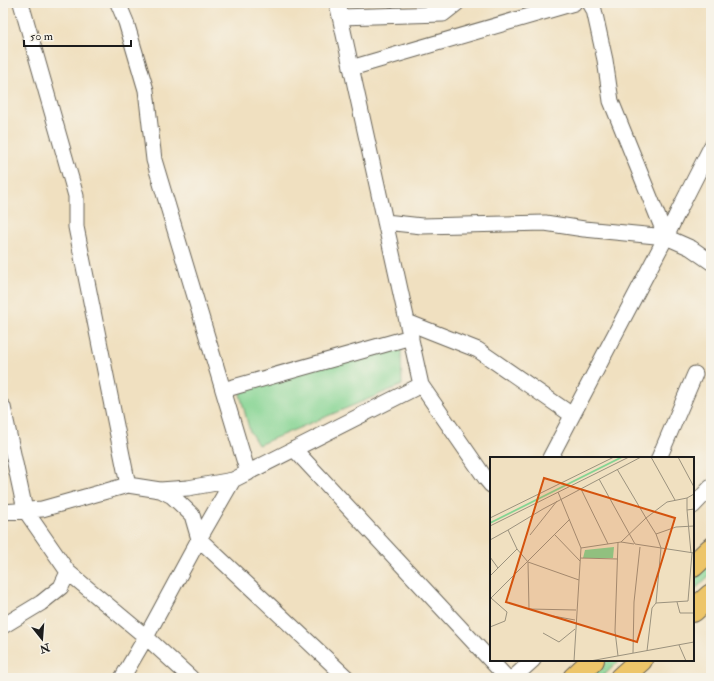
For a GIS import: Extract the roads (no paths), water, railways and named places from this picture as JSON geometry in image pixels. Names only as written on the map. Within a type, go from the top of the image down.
[{"type":"main road","points":[[694,565],[711,549]]},
{"type":"main road","points":[[694,610],[711,595]]},
{"type":"main road","points":[[574,678],[592,661]]},
{"type":"main road","points":[[621,678],[640,661]]},
{"type":"street","points":[[21,3],[76,196],[76,227],[128,484]]},
{"type":"street","points":[[118,3],[126,22],[146,90],[154,160],[248,472]]},
{"type":"street","points":[[457,3],[443,14],[339,10],[421,385],[490,484]]},
{"type":"street","points":[[351,68],[574,3]]},
{"type":"street","points":[[590,3],[594,10],[605,60],[611,101],[666,237]]},
{"type":"street","points":[[551,457],[666,237],[711,147]]},
{"type":"street","points":[[385,222],[422,226],[545,223],[584,229],[666,237],[691,248],[711,262]]},
{"type":"street","points":[[407,322],[478,350],[572,415]]},
{"type":"street","points":[[224,390],[411,337]]},
{"type":"street","points":[[659,457],[696,374]]},
{"type":"street","points":[[3,512],[42,509],[128,484],[160,490],[188,488],[233,480],[421,385]]},
{"type":"street","points":[[3,407],[25,510],[68,572],[146,637],[190,678]]},
{"type":"street","points":[[294,449],[490,660]]},
{"type":"street","points":[[122,678],[233,480]]},
{"type":"street","points":[[694,505],[711,487]]},
{"type":"street","points":[[160,490],[172,496],[192,515],[199,539],[347,678]]},
{"type":"street","points":[[3,626],[41,603],[61,587],[68,572]]},
{"type":"street","points":[[491,661],[507,678]]},
{"type":"street","points":[[513,678],[532,661]]}]
